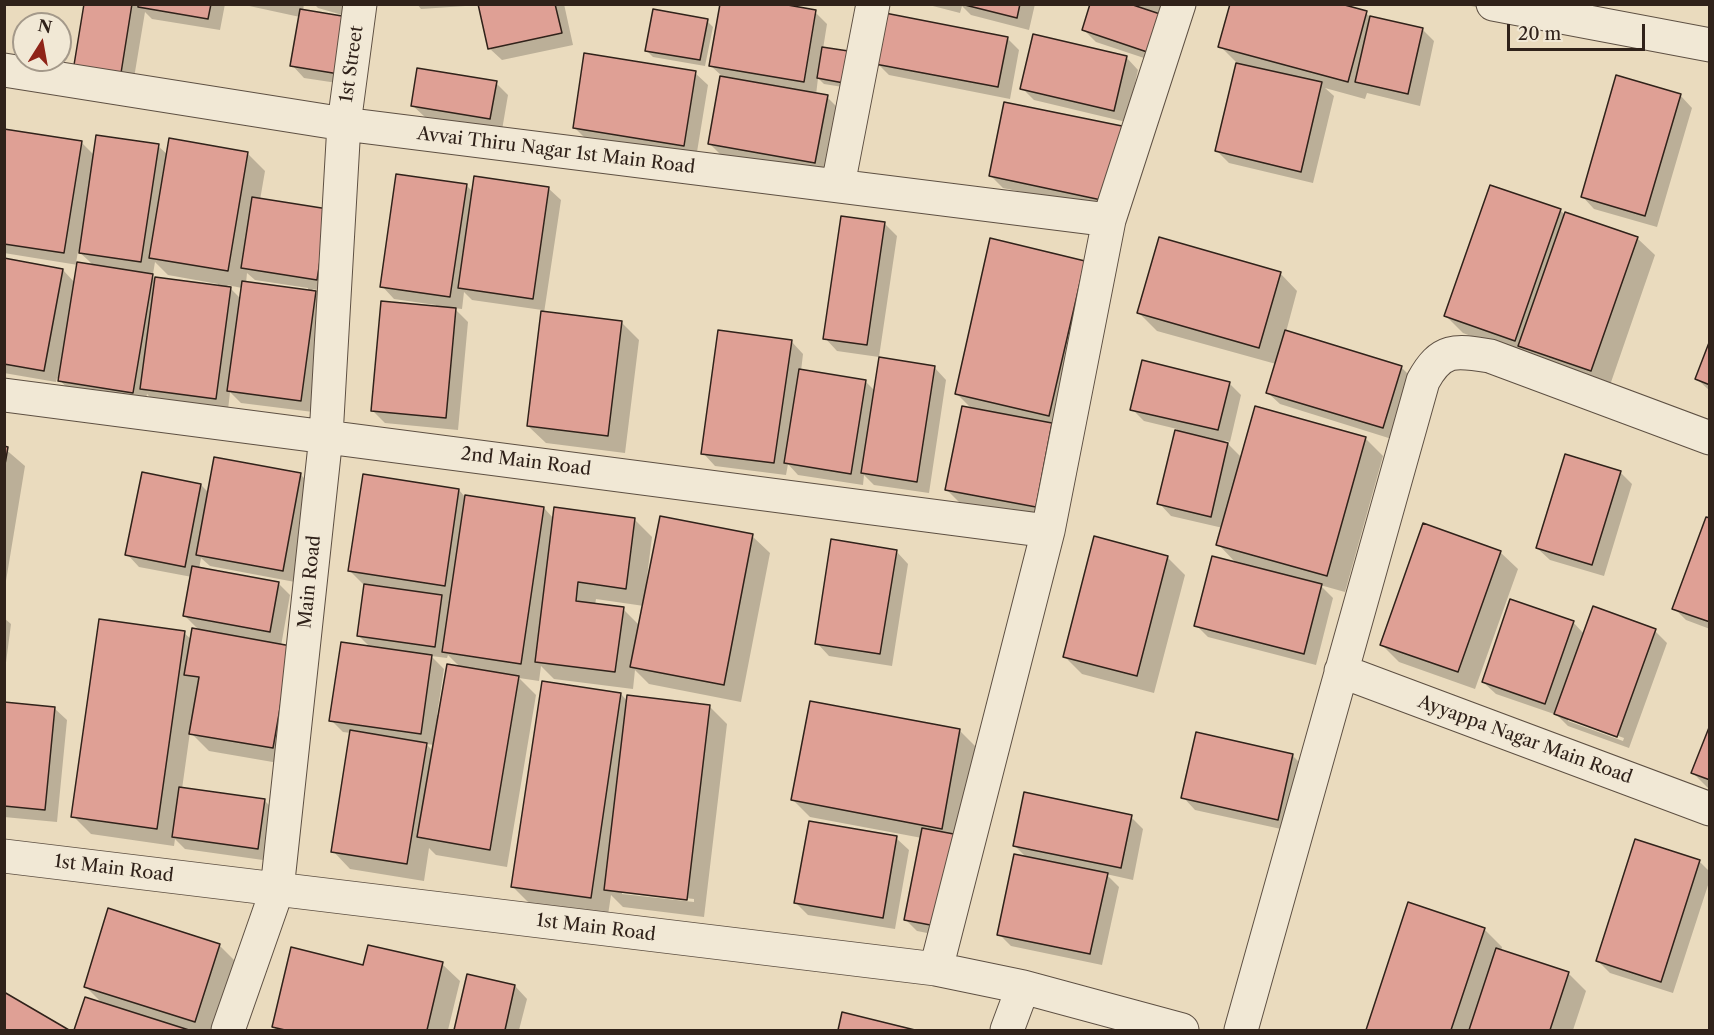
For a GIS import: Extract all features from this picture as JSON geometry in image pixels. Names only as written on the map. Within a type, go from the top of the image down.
[{"type":"street","name":"1st Street","points":[[344,124],[360,4]]},
{"type":"street","points":[[838,186],[873,4]]},
{"type":"street","points":[[936,969],[1048,531],[1109,220],[1179,4]]},
{"type":"street","points":[[1493,4],[1710,45]]},
{"type":"street","name":"Avvai Thiru Nagar 1st Main Road","points":[[4,70],[344,124],[1109,220]]},
{"type":"street","name":"Main Road","points":[[228,1030],[277,890],[326,436],[344,124]]},
{"type":"street","points":[[1241,1030],[1423,381],[1433,363],[1446,353],[1466,352],[1490,356],[1710,438]]},
{"type":"street","name":"2nd Main Road","points":[[4,395],[1048,531]]},
{"type":"street","name":"Ayyappa Nagar Main Road","points":[[1341,671],[1710,809]]},
{"type":"street","name":"1st Main Road","points":[[4,856],[936,969],[1023,987],[1182,1030]]},
{"type":"street","points":[[1007,1030],[1023,987]]},
{"type":"building","points":[[84,4],[132,4],[121,73],[74,65]]},
{"type":"building","points":[[138,4],[211,4],[208,19],[138,7]]},
{"type":"building","points":[[478,4],[555,4],[562,33],[488,49]]},
{"type":"building","points":[[720,4],[782,4],[816,10],[804,82],[709,66]]},
{"type":"building","points":[[961,4],[1020,4],[1017,18]]},
{"type":"building","points":[[1090,4],[1130,4],[1169,17],[1156,55],[1082,30]]},
{"type":"building","points":[[1230,4],[1341,4],[1367,11],[1348,82],[1218,47]]},
{"type":"building","points":[[300,9],[354,18],[345,75],[290,66]]},
{"type":"building","points":[[653,9],[708,19],[700,60],[645,51]]},
{"type":"building","points":[[885,13],[1008,37],[998,87],[875,64]]},
{"type":"building","points":[[1370,16],[1423,28],[1408,94],[1355,82]]},
{"type":"building","points":[[1033,34],[1127,56],[1114,111],[1020,89]]},
{"type":"building","points":[[822,47],[855,52],[849,84],[817,78]]},
{"type":"building","points":[[584,53],[696,71],[684,146],[573,128]]},
{"type":"building","points":[[1236,63],[1322,82],[1301,172],[1215,151]]},
{"type":"building","points":[[417,68],[497,81],[490,119],[411,106]]},
{"type":"building","points":[[1616,75],[1681,94],[1645,216],[1581,197]]},
{"type":"building","points":[[720,76],[828,95],[815,163],[708,144]]},
{"type":"building","points":[[1004,102],[1122,126],[1106,201],[989,176]]},
{"type":"building","points":[[4,129],[82,141],[64,253],[4,244]]},
{"type":"building","points":[[96,135],[159,144],[141,262],[79,253]]},
{"type":"building","points":[[169,138],[248,152],[228,271],[149,258]]},
{"type":"building","points":[[396,174],[467,184],[450,297],[380,287]]},
{"type":"building","points":[[474,176],[549,187],[533,299],[458,288]]},
{"type":"building","points":[[1490,185],[1561,209],[1515,341],[1444,316]]},
{"type":"building","points":[[252,197],[328,209],[317,280],[241,268]]},
{"type":"building","points":[[1565,212],[1638,237],[1591,371],[1518,346]]},
{"type":"building","points":[[841,216],[885,222],[867,345],[823,339]]},
{"type":"building","points":[[1159,237],[1281,272],[1259,348],[1137,313]]},
{"type":"building","points":[[990,238],[1085,261],[1049,416],[955,394]]},
{"type":"building","points":[[4,258],[63,269],[44,371],[4,364]]},
{"type":"building","points":[[77,262],[153,274],[133,393],[58,381]]},
{"type":"building","points":[[155,277],[231,287],[216,399],[140,389]]},
{"type":"building","points":[[242,281],[316,291],[301,401],[227,391]]},
{"type":"building","points":[[381,301],[456,308],[446,418],[371,411]]},
{"type":"building","points":[[541,311],[622,321],[608,436],[527,426]]},
{"type":"building","points":[[718,330],[792,340],[774,463],[701,454]]},
{"type":"building","points":[[1285,330],[1402,366],[1383,428],[1266,393]]},
{"type":"building","points":[[1710,340],[1710,385],[1695,379]]},
{"type":"building","points":[[879,357],[935,366],[917,482],[861,473]]},
{"type":"building","points":[[1142,360],[1230,382],[1218,430],[1130,410]]},
{"type":"building","points":[[799,369],[866,380],[851,474],[784,463]]},
{"type":"building","points":[[962,406],[1052,423],[1036,507],[945,490]]},
{"type":"building","points":[[1255,406],[1366,437],[1327,576],[1216,545]]},
{"type":"building","points":[[1175,430],[1228,443],[1211,517],[1157,504]]},
{"type":"building","points":[[4,446],[8,447],[4,470]]},
{"type":"building","points":[[1565,454],[1621,471],[1592,565],[1536,548]]},
{"type":"building","points":[[214,457],[301,473],[283,571],[196,555]]},
{"type":"building","points":[[142,472],[201,484],[185,567],[125,555]]},
{"type":"building","points":[[363,474],[459,489],[445,586],[348,571]]},
{"type":"building","points":[[465,495],[544,507],[521,664],[442,652]]},
{"type":"building","points":[[554,507],[635,518],[626,589],[578,582],[576,601],[624,607],[615,672],[535,662]]},
{"type":"building","points":[[660,516],[753,534],[724,685],[630,667]]},
{"type":"building","points":[[1706,517],[1710,518],[1710,622],[1672,609]]},
{"type":"building","points":[[1423,523],[1501,551],[1458,672],[1380,645]]},
{"type":"building","points":[[1094,536],[1168,556],[1137,676],[1063,657]]},
{"type":"building","points":[[831,539],[897,550],[880,654],[815,644]]},
{"type":"building","points":[[1212,556],[1322,584],[1304,654],[1194,626]]},
{"type":"building","points":[[192,566],[279,582],[270,632],[183,616]]},
{"type":"building","points":[[364,584],[442,595],[435,647],[357,636]]},
{"type":"building","points":[[1510,599],[1574,621],[1545,704],[1482,682]]},
{"type":"building","points":[[1593,606],[1656,629],[1617,737],[1554,714]]},
{"type":"building","points":[[99,619],[185,631],[157,829],[71,817]]},
{"type":"building","points":[[192,628],[291,646],[273,748],[189,734],[199,677],[184,675]]},
{"type":"building","points":[[341,642],[432,655],[421,734],[329,721]]},
{"type":"building","points":[[447,664],[519,676],[490,850],[417,837]]},
{"type":"building","points":[[542,681],[621,693],[591,898],[511,887]]},
{"type":"building","points":[[627,695],[710,705],[687,900],[604,890]]},
{"type":"building","points":[[810,701],[960,729],[942,829],[791,800]]},
{"type":"building","points":[[4,702],[55,707],[45,810],[4,806]]},
{"type":"building","points":[[1710,725],[1710,780],[1691,773]]},
{"type":"building","points":[[350,730],[427,743],[407,864],[331,852]]},
{"type":"building","points":[[1196,732],[1293,754],[1278,820],[1181,798]]},
{"type":"building","points":[[179,787],[265,799],[258,849],[172,837]]},
{"type":"building","points":[[1024,792],[1132,815],[1121,868],[1013,846]]},
{"type":"building","points":[[809,821],[897,836],[883,918],[794,903]]},
{"type":"building","points":[[922,828],[959,835],[941,927],[904,920]]},
{"type":"building","points":[[1635,839],[1700,860],[1661,982],[1596,961]]},
{"type":"building","points":[[1014,854],[1108,873],[1090,954],[997,935]]},
{"type":"building","points":[[1408,902],[1485,928],[1451,1030],[1366,1030]]},
{"type":"building","points":[[108,908],[220,944],[195,1022],[84,987]]},
{"type":"building","points":[[368,945],[443,962],[427,1030],[285,1030],[272,1027],[291,947],[363,965]]},
{"type":"building","points":[[1496,948],[1569,972],[1550,1030],[1469,1030]]},
{"type":"building","points":[[467,974],[515,985],[505,1030],[454,1030]]},
{"type":"building","points":[[4,992],[69,1030],[4,1030]]},
{"type":"building","points":[[85,997],[189,1030],[74,1030]]},
{"type":"building","points":[[842,1012],[915,1030],[838,1030]]}]
